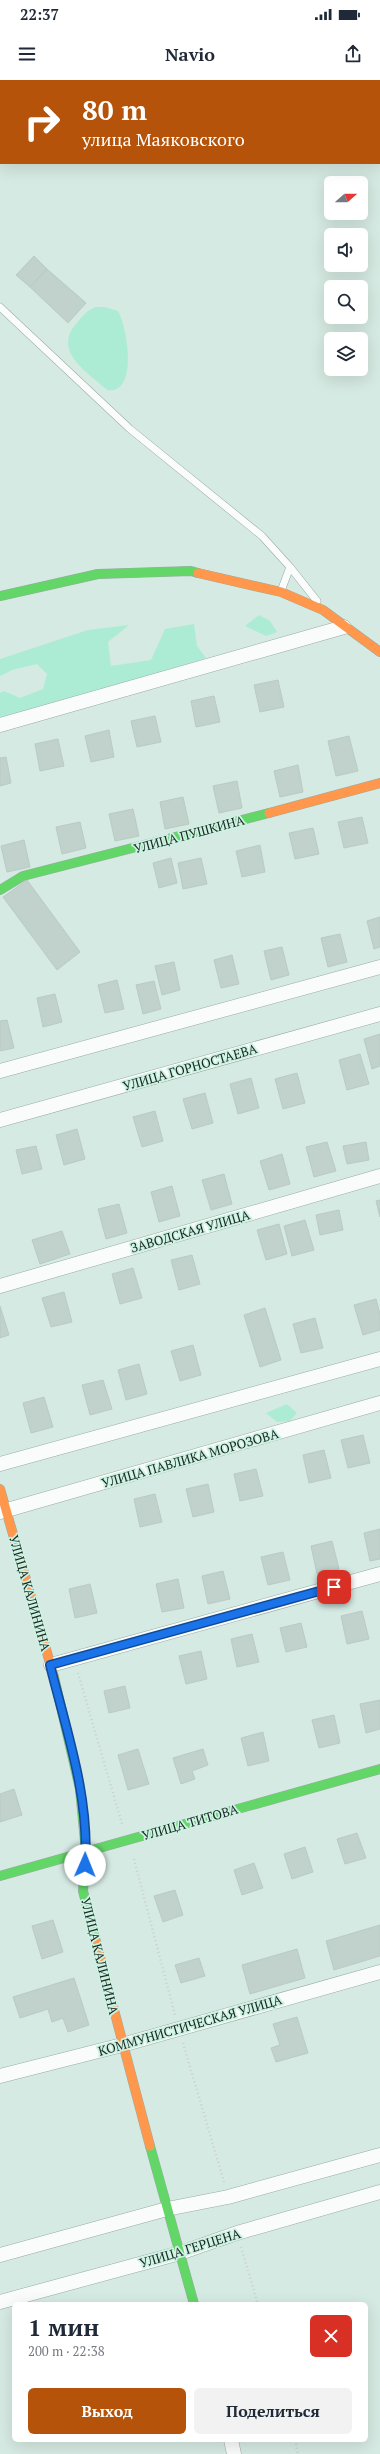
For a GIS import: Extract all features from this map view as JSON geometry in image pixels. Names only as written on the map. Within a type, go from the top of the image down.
[{"type":"main road","points":[[0,596],[98,574],[191,570],[281,592],[323,610],[344,627],[380,652]]},
{"type":"main road","name":"УЛИЦА ПУШКИНА","points":[[0,890],[30,875],[146,846],[380,783]]},
{"type":"main road","name":"УЛИЦА КАЛИНИНА","points":[[0,1489],[3,1511],[50,1665],[80,1789],[86,1852],[83,1891],[122,2045],[193,2302]]},
{"type":"main road","name":"УЛИЦА ТИТОВА","points":[[0,1876],[380,1769]]},
{"type":"street","points":[[0,725],[344,627]]},
{"type":"street","points":[[0,1071],[380,967]]},
{"type":"street","name":"УЛИЦА ГОРНОСТАЕВА","points":[[0,1120],[380,1014]]},
{"type":"street","name":"ЗАВОДСКАЯ УЛИЦА","points":[[0,1286],[380,1176]]},
{"type":"street","points":[[0,1464],[380,1359]]},
{"type":"street","name":"УЛИЦА ПАВЛИКА МОРОЗОВА","points":[[3,1511],[380,1403]]},
{"type":"street","points":[[50,1665],[380,1574]]},
{"type":"street","name":"КОММУНИСТИЧЕСКАЯ УЛИЦА","points":[[0,2076],[122,2045],[380,1972]]},
{"type":"street","points":[[0,2255],[167,2209],[228,2197],[380,2155]]},
{"type":"street","name":"УЛИЦА ГЕРЦЕНА","points":[[0,2302],[180,2253],[237,2233],[380,2192]]},
{"type":"street","points":[[231,2442],[234,2454]]},
{"type":"lane","points":[[0,307],[130,429],[262,536],[290,567],[323,610]]},
{"type":"lane","points":[[281,592],[290,567]]},
{"type":"path","points":[[74,1659],[124,1832]]},
{"type":"path","points":[[133,1859],[178,2029],[228,2197]]},
{"type":"path","points":[[237,2233],[257,2302]]},
{"type":"path","points":[[295,2442],[298,2454]]},
{"type":"green space","points":[[95,307],[104,307],[118,311],[125,330],[128,358],[127,371],[123,382],[117,389],[107,390],[83,369],[76,362],[68,345],[69,335],[75,325],[86,313]]},
{"type":"green space","points":[[259,615],[270,621],[277,632],[266,636],[245,626]]},
{"type":"green space","points":[[194,624],[197,646],[206,658],[79,697],[0,717],[0,693],[4,691],[20,698],[43,689],[47,674],[37,664],[12,670],[0,676],[0,659],[88,630],[129,625],[108,642],[111,666],[151,660],[165,629]]},
{"type":"green space","points":[[287,1404],[297,1413],[290,1421],[277,1422],[266,1413]]},
{"type":"building","points":[[34,256],[47,269],[30,287],[16,275]]},
{"type":"building","points":[[47,269],[86,303],[68,323],[30,287]]},
{"type":"building","points":[[278,680],[284,707],[260,712],[254,685]]},
{"type":"building","points":[[214,696],[220,722],[196,727],[191,701]]},
{"type":"building","points":[[155,716],[161,742],[137,747],[131,721]]},
{"type":"building","points":[[109,730],[114,757],[91,762],[85,736]]},
{"type":"building","points":[[349,736],[358,771],[336,776],[328,741]]},
{"type":"building","points":[[58,739],[64,766],[40,771],[35,744]]},
{"type":"building","points":[[6,757],[11,783],[0,786],[0,758]]},
{"type":"building","points":[[298,765],[303,792],[280,797],[274,771]]},
{"type":"building","points":[[237,781],[242,808],[219,813],[213,786]]},
{"type":"building","points":[[183,797],[189,824],[165,829],[160,802]]},
{"type":"building","points":[[133,809],[139,836],[115,841],[109,814]]},
{"type":"building","points":[[362,817],[368,843],[344,848],[338,822]]},
{"type":"building","points":[[80,822],[86,848],[62,854],[56,827]]},
{"type":"building","points":[[313,828],[319,854],[295,859],[289,833]]},
{"type":"building","points":[[24,840],[30,867],[7,872],[1,846]]},
{"type":"building","points":[[260,845],[265,872],[242,877],[236,851]]},
{"type":"building","points":[[171,858],[177,883],[159,888],[153,863]]},
{"type":"building","points":[[201,858],[207,884],[183,889],[178,863]]},
{"type":"building","points":[[27,880],[80,952],[57,970],[3,897]]},
{"type":"building","points":[[380,917],[380,947],[374,949],[367,921]]},
{"type":"building","points":[[340,934],[347,962],[328,967],[321,938]]},
{"type":"building","points":[[282,947],[289,975],[271,980],[264,951]]},
{"type":"building","points":[[232,955],[239,984],[221,988],[214,960]]},
{"type":"building","points":[[174,962],[180,990],[162,995],[155,966]]},
{"type":"building","points":[[117,980],[124,1009],[105,1013],[98,985]]},
{"type":"building","points":[[154,981],[161,1009],[143,1014],[136,985]]},
{"type":"building","points":[[55,994],[62,1022],[43,1027],[37,998]]},
{"type":"building","points":[[7,1020],[14,1048],[0,1051],[0,1021]]},
{"type":"building","points":[[380,1034],[380,1066],[372,1069],[364,1039]]},
{"type":"building","points":[[360,1054],[369,1084],[347,1090],[339,1060]]},
{"type":"building","points":[[297,1073],[305,1103],[283,1109],[275,1079]]},
{"type":"building","points":[[251,1078],[259,1108],[238,1114],[230,1084]]},
{"type":"building","points":[[205,1093],[213,1123],[192,1129],[183,1099]]},
{"type":"building","points":[[155,1111],[163,1141],[142,1147],[133,1117]]},
{"type":"building","points":[[77,1129],[85,1159],[64,1165],[56,1135]]},
{"type":"building","points":[[327,1142],[336,1171],[314,1177],[306,1147]]},
{"type":"building","points":[[366,1142],[369,1160],[347,1164],[343,1146]]},
{"type":"building","points":[[36,1146],[42,1169],[22,1174],[16,1150]]},
{"type":"building","points":[[282,1154],[290,1184],[269,1190],[260,1161]]},
{"type":"building","points":[[224,1174],[232,1204],[211,1210],[202,1180]]},
{"type":"building","points":[[172,1186],[180,1216],[159,1222],[151,1192]]},
{"type":"building","points":[[380,1200],[380,1217],[376,1201]]},
{"type":"building","points":[[119,1204],[127,1233],[106,1239],[98,1209]]},
{"type":"building","points":[[339,1210],[343,1230],[320,1235],[316,1215]]},
{"type":"building","points":[[305,1220],[314,1250],[292,1256],[284,1226]]},
{"type":"building","points":[[279,1224],[287,1254],[266,1260],[257,1230]]},
{"type":"building","points":[[62,1231],[70,1254],[40,1264],[32,1240]]},
{"type":"building","points":[[192,1255],[200,1284],[179,1290],[171,1260]]},
{"type":"building","points":[[133,1268],[142,1298],[120,1304],[112,1274]]},
{"type":"building","points":[[64,1292],[72,1322],[51,1327],[42,1298]]},
{"type":"building","points":[[376,1299],[380,1314],[380,1330],[363,1335],[354,1305]]},
{"type":"building","points":[[0,1306],[9,1335],[0,1338]]},
{"type":"building","points":[[265,1308],[281,1360],[260,1367],[244,1315]]},
{"type":"building","points":[[315,1318],[323,1348],[301,1353],[293,1324]]},
{"type":"building","points":[[193,1345],[201,1375],[180,1381],[171,1351]]},
{"type":"building","points":[[139,1364],[147,1394],[126,1400],[118,1370]]},
{"type":"building","points":[[103,1380],[112,1409],[90,1415],[82,1385]]},
{"type":"building","points":[[44,1397],[53,1427],[31,1433],[23,1403]]},
{"type":"building","points":[[363,1435],[370,1463],[348,1468],[341,1440]]},
{"type":"building","points":[[324,1450],[331,1478],[309,1483],[303,1455]]},
{"type":"building","points":[[256,1469],[263,1496],[240,1501],[234,1474]]},
{"type":"building","points":[[208,1484],[214,1512],[193,1517],[186,1489]]},
{"type":"building","points":[[155,1494],[162,1522],[140,1527],[134,1499]]},
{"type":"building","points":[[380,1529],[380,1559],[370,1561],[364,1533]]},
{"type":"building","points":[[332,1541],[339,1569],[317,1574],[311,1546]]},
{"type":"building","points":[[283,1552],[290,1580],[268,1585],[261,1557]]},
{"type":"building","points":[[223,1571],[230,1599],[208,1604],[202,1576]]},
{"type":"building","points":[[178,1579],[184,1608],[162,1612],[156,1584]]},
{"type":"building","points":[[90,1584],[97,1613],[75,1618],[69,1589]]},
{"type":"building","points":[[362,1611],[369,1639],[347,1644],[341,1616]]},
{"type":"building","points":[[301,1623],[307,1647],[286,1652],[280,1628]]},
{"type":"building","points":[[252,1634],[259,1662],[237,1667],[231,1639]]},
{"type":"building","points":[[201,1651],[207,1679],[186,1684],[179,1656]]},
{"type":"building","points":[[125,1686],[130,1708],[109,1713],[104,1691]]},
{"type":"building","points":[[380,1700],[380,1729],[366,1733],[360,1704]]},
{"type":"building","points":[[334,1715],[340,1743],[319,1748],[312,1720]]},
{"type":"building","points":[[263,1732],[269,1761],[248,1766],[241,1738]]},
{"type":"building","points":[[138,1749],[149,1784],[128,1790],[118,1755]]},
{"type":"building","points":[[203,1749],[208,1765],[192,1771],[195,1779],[181,1784],[173,1758]]},
{"type":"building","points":[[14,1789],[22,1815],[0,1822],[0,1794]]},
{"type":"building","points":[[357,1833],[366,1858],[345,1864],[337,1839]]},
{"type":"building","points":[[305,1847],[313,1872],[292,1879],[284,1854]]},
{"type":"building","points":[[254,1863],[263,1888],[242,1895],[234,1870]]},
{"type":"building","points":[[175,1890],[183,1915],[163,1922],[154,1896]]},
{"type":"building","points":[[53,1920],[63,1952],[42,1959],[32,1926]]},
{"type":"building","points":[[380,1925],[380,1956],[334,1970],[326,1941]]},
{"type":"building","points":[[297,1949],[305,1978],[250,1994],[242,1965]]},
{"type":"building","points":[[199,1958],[205,1976],[181,1983],[175,1965]]},
{"type":"building","points":[[74,1978],[89,2025],[68,2032],[63,2018],[52,2022],[48,2009],[20,2018],[13,1997]]},
{"type":"building","points":[[297,2017],[308,2053],[276,2062],[271,2048],[280,2045],[273,2024]]},
{"type":"traffic: fast","points":[[0,596],[98,574],[191,571],[198,573]]},
{"type":"traffic: fast","points":[[0,890],[23,876],[269,813]]},
{"type":"traffic: fast","points":[[54,1677],[80,1789],[86,1852],[83,1891],[95,1938]]},
{"type":"traffic: fast","points":[[0,1876],[380,1769]]},
{"type":"traffic: fast","points":[[150,2146],[193,2302]]},
{"type":"traffic: slow","points":[[198,573],[281,592],[323,610],[380,652]]},
{"type":"traffic: slow","points":[[269,813],[380,783]]},
{"type":"traffic: slow","points":[[0,1489],[54,1677]]},
{"type":"traffic: slow","points":[[95,1938],[150,2146]]},
{"type":"route","points":[[85,1865],[86,1852],[80,1789],[50,1665],[334,1587]]}]
